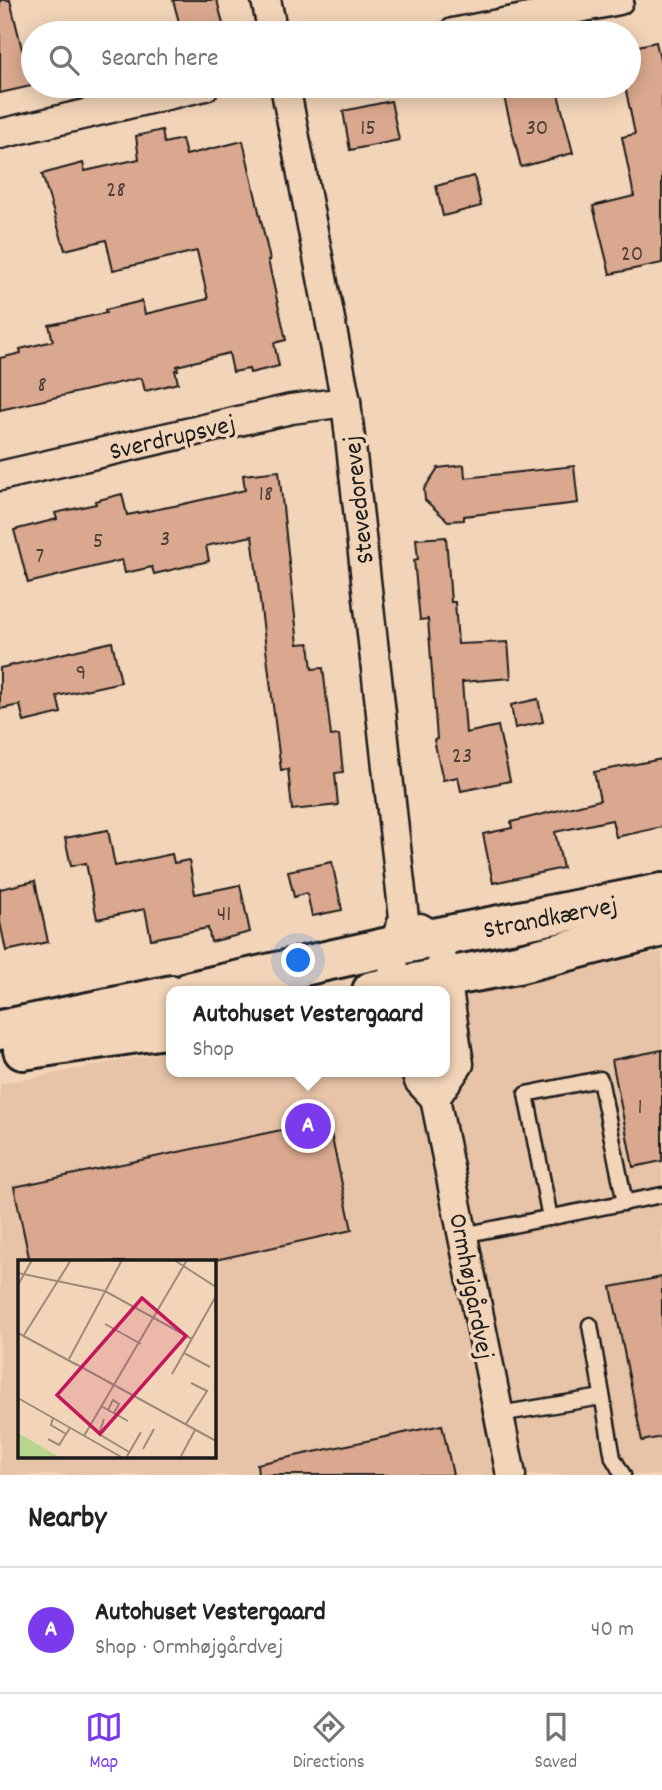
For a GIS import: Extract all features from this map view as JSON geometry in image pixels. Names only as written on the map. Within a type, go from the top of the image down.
[{"type":"main road","name":"Strandkærvej","points":[[209,986],[398,932],[437,938],[662,893]]},
{"type":"main road","name":"Strandkærvej","points":[[403,986],[517,964],[662,926]]},
{"type":"main road","points":[[0,1030],[166,996]]},
{"type":"main road","points":[[0,1053],[166,1029]]},
{"type":"street","points":[[266,0],[270,21]]},
{"type":"street","points":[[513,21],[619,0]]},
{"type":"street","points":[[0,134],[154,98]]},
{"type":"street","name":"Stevedorevej","points":[[287,98],[346,402],[398,932]]},
{"type":"street","name":"Sverdrupsvej","points":[[0,476],[291,409],[346,402]]},
{"type":"street","name":"Strandkærvej","points":[[387,986],[398,932]]},
{"type":"street","points":[[437,938],[447,986]]},
{"type":"street","points":[[450,1003],[459,1064],[450,1077]]},
{"type":"street","name":"Ormhøjgårdvej","points":[[418,1077],[435,1098],[511,1475]]},
{"type":"street","points":[[435,1098],[450,1077]]},
{"type":"lane","points":[[550,1218],[526,1094],[600,1080],[625,1203]]},
{"type":"lane","points":[[463,1236],[662,1195]]},
{"type":"lane","points":[[590,1325],[613,1458],[623,1475]]},
{"type":"lane","points":[[499,1414],[602,1397]]},
{"type":"shaded area","points":[[662,952],[662,1475],[0,1475],[0,1084],[166,1052],[166,1077],[450,1077],[450,998]]},
{"type":"building","points":[[0,0],[10,0],[21,45],[21,88],[0,93]]},
{"type":"building","points":[[173,0],[217,0],[222,21],[179,21]]},
{"type":"building","points":[[656,42],[662,69],[662,263],[610,274],[593,206],[634,196],[622,137],[635,134],[628,98],[641,98],[641,45]]},
{"type":"building","points":[[504,98],[559,98],[573,153],[521,167]]},
{"type":"building","points":[[391,101],[399,140],[350,150],[343,111]]},
{"type":"building","points":[[162,130],[164,143],[182,139],[186,155],[243,141],[286,340],[274,343],[279,366],[250,373],[249,369],[233,372],[229,353],[177,366],[178,370],[175,370],[178,383],[145,391],[140,378],[0,410],[0,358],[21,353],[20,349],[53,341],[49,325],[106,313],[105,310],[142,301],[145,314],[208,299],[197,251],[113,270],[106,240],[65,250],[42,174],[83,163],[85,171],[139,159],[136,136]]},
{"type":"building","points":[[474,176],[481,206],[443,216],[436,186]]},
{"type":"building","points":[[464,465],[465,478],[574,466],[578,503],[464,516],[464,520],[448,521],[425,500],[424,489],[438,468]]},
{"type":"building","points":[[279,471],[298,644],[309,643],[312,669],[323,668],[331,736],[339,735],[343,772],[335,773],[338,805],[292,810],[288,769],[281,770],[252,536],[206,546],[209,561],[154,574],[152,567],[125,573],[122,560],[28,583],[14,530],[57,519],[55,513],[96,504],[95,501],[122,494],[127,515],[245,490],[243,475]]},
{"type":"building","points":[[446,537],[451,602],[455,602],[458,644],[508,642],[511,678],[462,682],[466,733],[498,726],[510,781],[461,791],[458,777],[443,780],[434,740],[437,739],[428,619],[420,620],[414,560],[418,559],[416,539]]},
{"type":"building","points":[[112,642],[121,682],[57,696],[61,713],[24,722],[20,705],[0,709],[0,668]]},
{"type":"building","points":[[538,699],[543,722],[515,728],[511,705]]},
{"type":"building","points":[[662,759],[662,827],[616,837],[612,820],[555,832],[563,868],[493,883],[483,834],[512,828],[511,822],[600,800],[594,772]]},
{"type":"building","points":[[108,830],[115,866],[172,854],[174,863],[189,860],[195,894],[240,885],[250,932],[211,942],[208,928],[151,939],[145,909],[97,919],[86,863],[71,866],[65,838]]},
{"type":"building","points":[[332,862],[342,910],[312,916],[307,893],[294,897],[288,871]]},
{"type":"building","points":[[35,881],[48,942],[6,951],[0,922],[0,889]]},
{"type":"building","points":[[662,1050],[662,1161],[633,1167],[612,1060]]},
{"type":"building","points":[[328,1120],[352,1230],[215,1260],[30,1260],[14,1187]]},
{"type":"building","points":[[662,1277],[662,1437],[642,1441],[611,1287]]},
{"type":"building","points":[[442,1425],[453,1475],[258,1475],[257,1464]]},
{"type":"place","name":"Autohuset Vestergaard","points":[[308,1126]]}]
